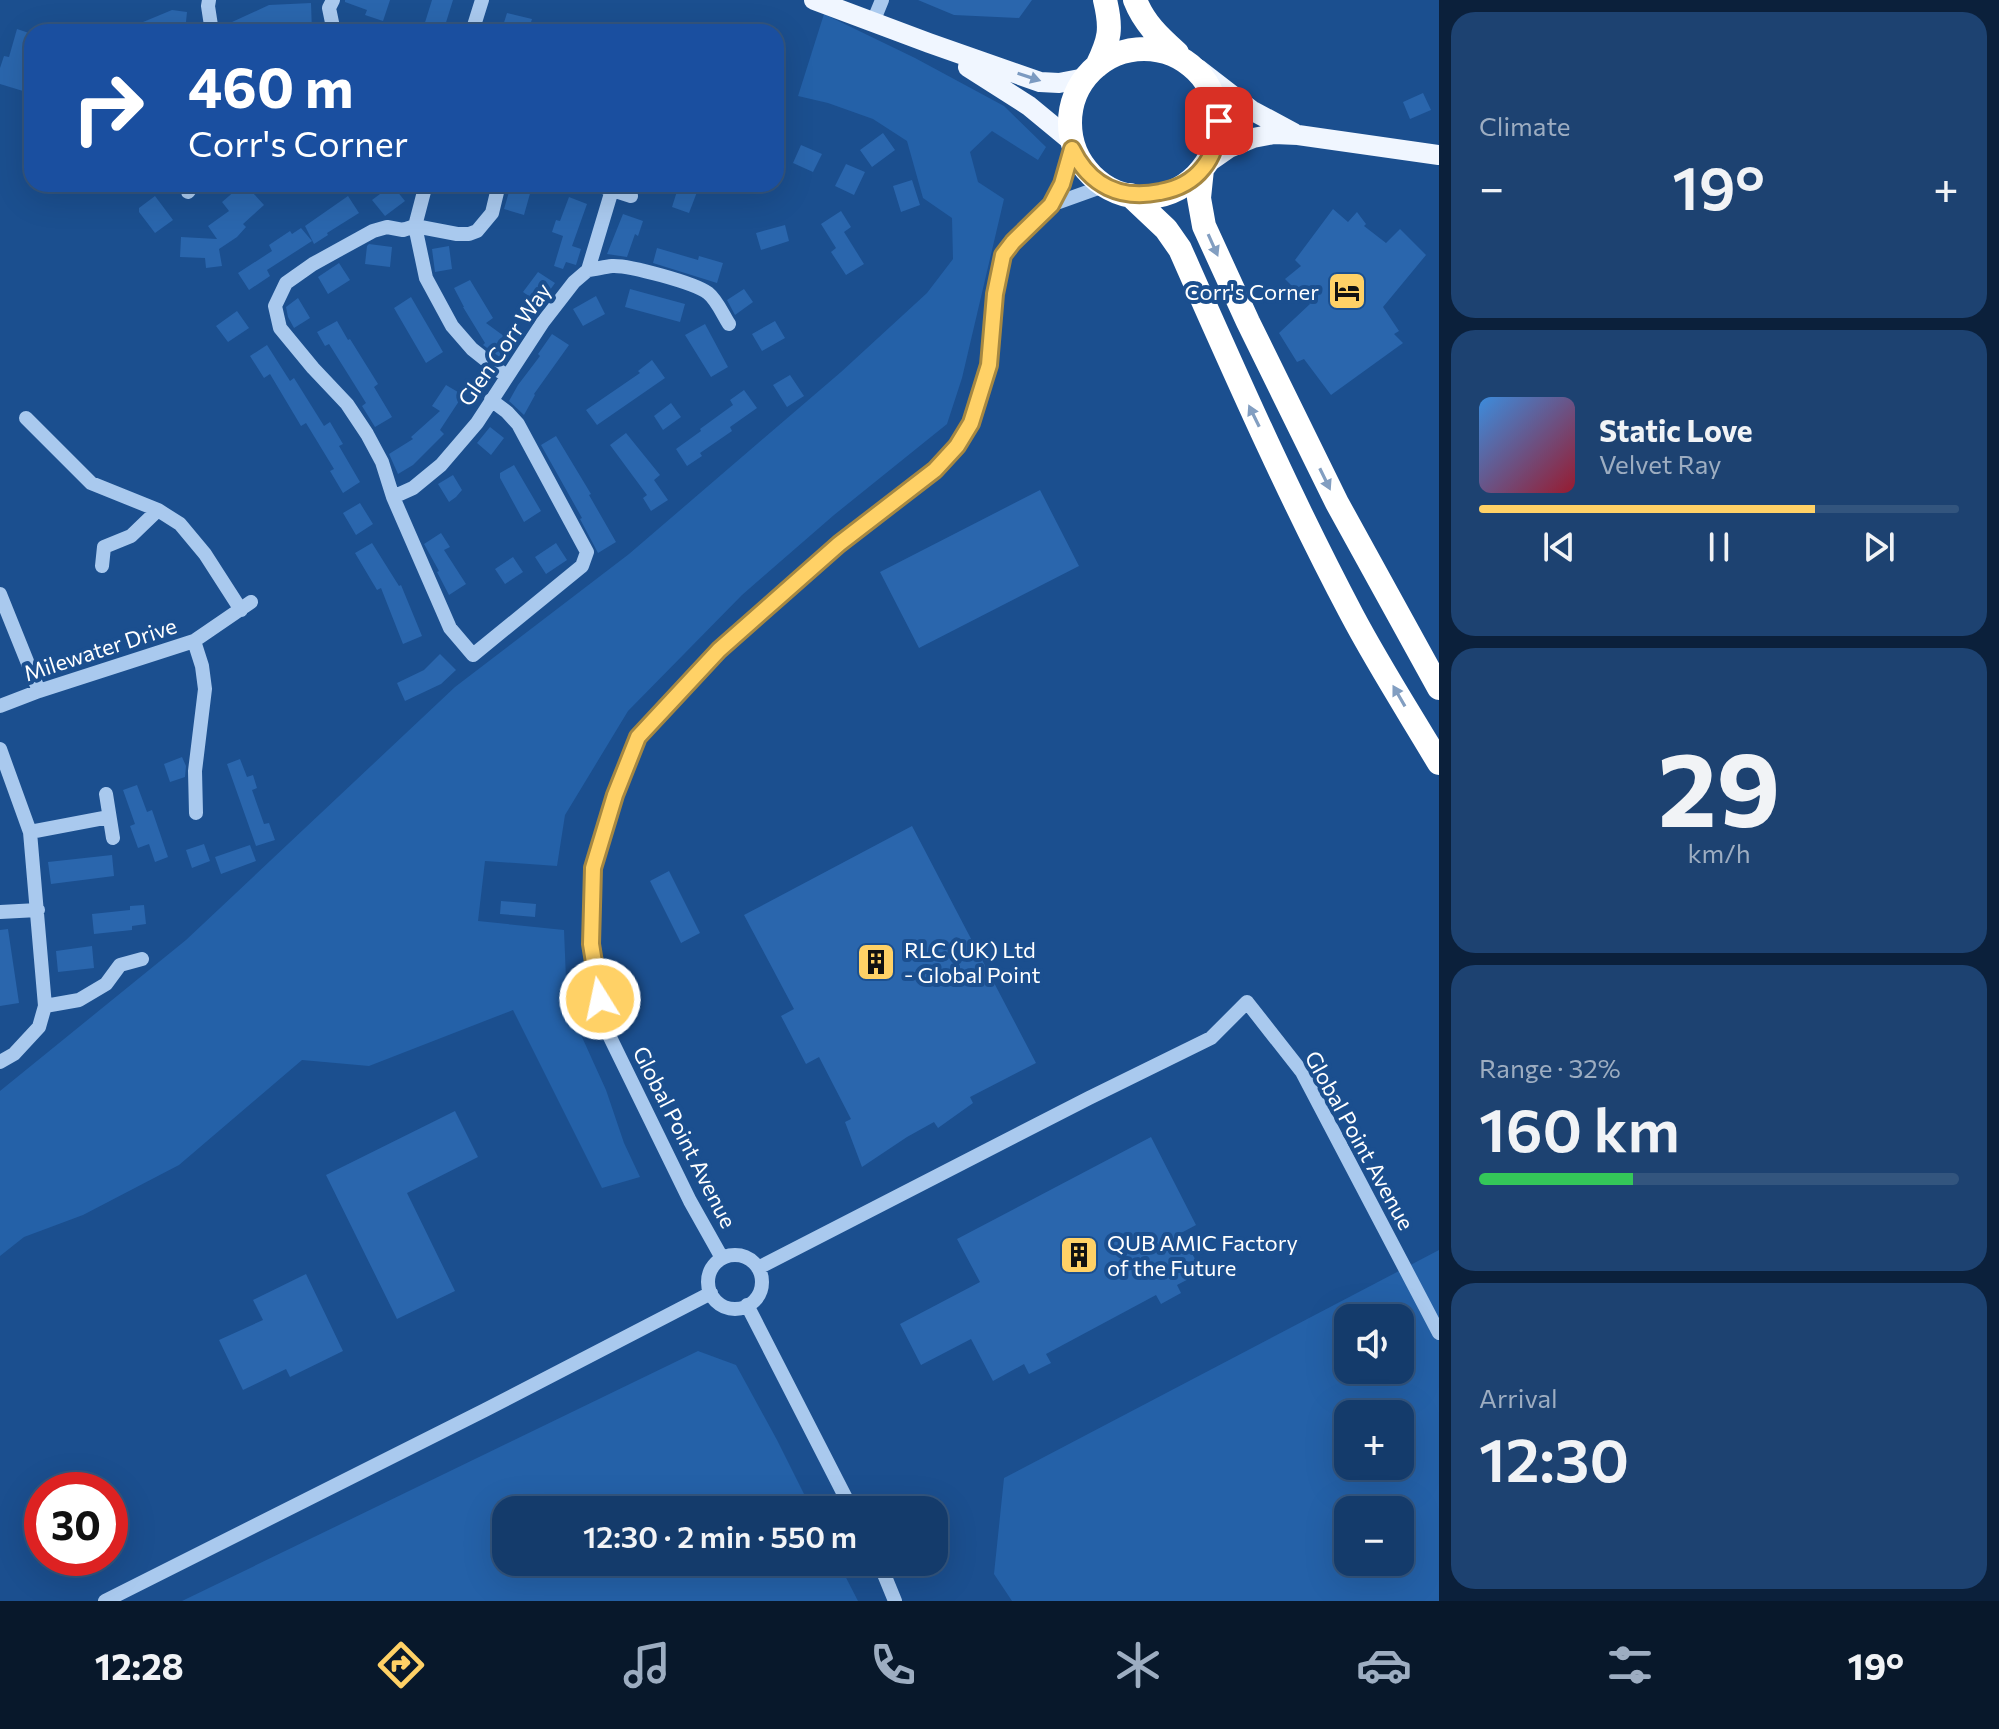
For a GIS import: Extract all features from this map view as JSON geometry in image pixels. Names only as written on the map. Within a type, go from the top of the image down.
[{"type":"highway","points":[[1105,0],[1110,30],[1107,45],[1075,93],[1069,109],[1070,144],[1077,159],[1104,186],[1130,195],[1165,191],[1184,184],[1204,167]]},
{"type":"highway","points":[[1135,0],[1149,27],[1198,69],[1210,88],[1219,121],[1216,141],[1204,167],[1199,198],[1204,226],[1337,503],[1439,688]]},
{"type":"highway","points":[[1091,72],[1110,59],[1140,50],[1177,53]]},
{"type":"highway","points":[[1130,195],[1166,229],[1180,249],[1246,400],[1306,524],[1353,617],[1439,763]]},
{"type":"main road","points":[[814,0],[1040,82],[1059,83],[1091,72]]},
{"type":"main road","points":[[929,43],[1029,106],[1070,144]]},
{"type":"main road","points":[[1198,69],[1251,110],[1298,135]]},
{"type":"main road","points":[[1204,167],[1229,148],[1253,138],[1274,134],[1439,155]]},
{"type":"street","points":[[209,0],[211,24]]},
{"type":"street","points":[[332,24],[329,8],[333,0]]},
{"type":"street","points":[[474,24],[482,0]]},
{"type":"street","points":[[873,22],[882,0]]},
{"type":"street","name":"Global Point Avenue","points":[[722,1258],[690,1201],[605,1027],[591,944],[593,868],[615,795],[638,737],[719,650],[839,544],[935,470],[957,446],[971,423],[989,365],[995,294],[1003,255],[1051,205],[1062,184],[1070,144]]},
{"type":"street","name":"Global Point Avenue","points":[[1051,205],[1104,186]]},
{"type":"street","points":[[424,192],[415,226],[426,278],[452,326],[472,349],[506,376]]},
{"type":"street","points":[[491,400],[518,424],[587,552],[582,566],[473,655],[450,628],[393,497],[382,462],[359,421],[280,328],[275,306],[286,283],[313,264],[373,231],[387,227],[403,230],[415,226],[457,234],[477,231],[492,213],[497,192]]},
{"type":"street","name":"Glen Corr Way","points":[[393,497],[413,488],[441,465],[477,423],[543,322],[574,282],[588,270],[611,192]]},
{"type":"street","points":[[618,192],[631,196]]},
{"type":"street","points":[[588,270],[614,266],[631,269],[706,291],[729,324]]},
{"type":"street","points":[[26,418],[91,483],[158,510],[131,536],[104,547],[102,566]]},
{"type":"street","name":"Milewater Drive","points":[[0,706],[194,641],[246,606],[180,524],[158,510]]},
{"type":"street","points":[[0,594],[39,691]]},
{"type":"street","points":[[194,641],[205,689],[195,771],[196,813]]},
{"type":"street","points":[[0,749],[30,832],[45,1006],[39,1027],[14,1054],[0,1062]]},
{"type":"street","points":[[106,794],[113,838]]},
{"type":"street","points":[[30,832],[109,817]]},
{"type":"street","points":[[0,912],[38,910]]},
{"type":"street","points":[[45,1006],[79,1000],[106,984],[120,965],[142,959]]},
{"type":"street","name":"Global Point Avenue","points":[[711,1293],[708,1277],[722,1258],[742,1256],[758,1268],[1211,1038],[1247,1002],[1302,1072],[1439,1333]]},
{"type":"street","points":[[105,1601],[711,1293],[726,1307],[747,1305],[759,1293],[761,1276],[758,1268]]},
{"type":"street","points":[[747,1305],[845,1496]]},
{"type":"street","points":[[885,1576],[895,1601]]},
{"type":"shaded area","points":[[824,14],[1004,106],[1046,147],[1038,160],[992,131],[970,152],[978,182],[1004,199],[962,378],[947,424],[834,515],[742,595],[628,711],[565,815],[557,866],[485,861],[478,921],[564,930],[567,1004],[606,1090],[624,1143],[640,1177],[602,1188],[513,1010],[369,1066],[302,1060],[179,1165],[83,1215],[24,1237],[0,1256],[0,1091],[186,940],[455,687],[629,554],[841,372],[927,293],[953,259],[952,218],[923,198],[907,141],[873,119],[798,96]]},
{"type":"shaded area","points":[[1439,1250],[1439,1601],[1012,1601],[994,1574],[1004,1478],[1334,1305],[1334,1384],[1414,1384],[1414,1304],[1336,1304]]},
{"type":"shaded area","points":[[698,1351],[736,1365],[805,1496],[492,1496],[492,1576],[845,1576],[858,1601],[182,1601]]},
{"type":"building","points":[[345,0],[390,0],[383,21],[365,15],[367,10]]},
{"type":"building","points":[[432,0],[453,0],[446,24],[424,24]]},
{"type":"building","points":[[918,0],[1032,0],[1019,18],[954,15]]},
{"type":"building","points":[[311,3],[312,24],[233,24],[269,5]]},
{"type":"building","points":[[172,10],[187,12],[186,24],[138,24]]},
{"type":"building","points":[[507,13],[532,19],[530,24],[504,24]]},
{"type":"building","points":[[17,29],[24,31],[23,91],[0,84],[4,56],[9,57]]},
{"type":"building","points":[[1423,93],[1431,110],[1410,119],[1403,102]]},
{"type":"building","points":[[883,133],[895,150],[872,167],[860,150]]},
{"type":"building","points":[[801,145],[822,154],[813,172],[793,163]]},
{"type":"building","points":[[846,164],[865,172],[854,195],[835,186]]},
{"type":"building","points":[[912,180],[920,205],[901,212],[893,186]]},
{"type":"building","points":[[234,192],[254,192],[264,205],[243,224],[246,227],[237,237],[219,249],[222,266],[206,268],[205,258],[180,257],[181,237],[217,239],[208,226],[229,211],[222,202]]},
{"type":"building","points":[[383,192],[398,192],[405,201],[385,216],[372,200]]},
{"type":"building","points":[[509,192],[530,192],[524,215],[504,209]]},
{"type":"building","points":[[677,192],[697,192],[689,213],[672,207]]},
{"type":"building","points":[[155,196],[173,220],[155,233],[139,208]]},
{"type":"building","points":[[348,196],[359,213],[314,244],[305,226]]},
{"type":"building","points":[[569,197],[587,204],[572,246],[581,249],[576,265],[566,262],[563,269],[554,266],[563,236],[552,232]]},
{"type":"building","name":"Corr's Corner","points":[[1333,209],[1348,222],[1357,212],[1366,224],[1364,226],[1386,243],[1400,229],[1426,255],[1383,307],[1399,331],[1394,334],[1403,343],[1331,395],[1304,359],[1297,362],[1279,333],[1310,304],[1285,279],[1301,266],[1295,260]]},
{"type":"building","points":[[841,211],[851,227],[844,232],[864,264],[846,275],[831,252],[836,248],[821,224]]},
{"type":"building","points":[[623,214],[643,221],[627,257],[607,254]]},
{"type":"building","points":[[785,225],[789,241],[761,250],[756,233]]},
{"type":"building","points":[[301,228],[312,241],[267,270],[270,276],[249,290],[238,273],[272,251],[269,245],[290,231],[292,234]]},
{"type":"building","points":[[369,244],[392,247],[390,267],[365,264]]},
{"type":"building","points":[[449,246],[452,269],[435,272],[432,249]]},
{"type":"building","points":[[657,248],[698,260],[699,256],[723,263],[717,283],[653,263]]},
{"type":"building","points":[[339,263],[350,280],[328,294],[318,277]]},
{"type":"building","points":[[538,272],[555,283],[540,304],[523,292]]},
{"type":"building","points":[[470,280],[493,318],[486,323],[515,344],[504,360],[483,345],[485,343],[454,288]]},
{"type":"building","points":[[630,289],[685,304],[680,322],[625,307]]},
{"type":"building","points":[[744,289],[753,302],[735,315],[727,300]]},
{"type":"building","points":[[596,296],[605,314],[583,326],[573,309]]},
{"type":"building","points":[[411,297],[443,352],[426,363],[394,308]]},
{"type":"building","points":[[298,298],[310,318],[294,328],[286,307]]},
{"type":"building","points":[[237,311],[249,328],[228,342],[216,326]]},
{"type":"building","points":[[337,321],[378,384],[374,387],[392,417],[375,427],[362,406],[366,403],[329,344],[325,346],[317,332]]},
{"type":"building","points":[[775,321],[785,338],[762,351],[752,334]]},
{"type":"building","points":[[705,324],[728,367],[711,377],[685,335]]},
{"type":"building","points":[[552,334],[569,345],[534,394],[524,415],[509,401]]},
{"type":"building","points":[[267,345],[290,381],[294,378],[324,426],[330,422],[343,444],[339,446],[360,482],[343,493],[330,471],[334,469],[306,423],[301,426],[270,374],[264,378],[250,356]]},
{"type":"building","points":[[652,360],[665,378],[597,425],[586,410],[640,373],[638,371]]},
{"type":"building","points":[[790,375],[804,396],[787,407],[773,385]]},
{"type":"building","points":[[446,385],[463,395],[440,430],[444,434],[413,465],[398,474],[389,454],[413,439],[411,437],[440,411],[432,406]]},
{"type":"building","points":[[744,390],[757,408],[730,427],[732,431],[687,466],[676,449],[733,405],[730,400]]},
{"type":"building","points":[[671,403],[681,417],[663,430],[654,416]]},
{"type":"building","points":[[490,427],[504,438],[491,455],[477,443]]},
{"type":"building","points":[[626,433],[660,475],[654,480],[668,500],[651,511],[643,498],[647,495],[610,445]]},
{"type":"building","points":[[556,436],[616,542],[598,553],[541,445]]},
{"type":"building","points":[[514,465],[541,511],[524,522],[500,478],[500,473]]},
{"type":"building","points":[[453,475],[462,490],[449,502],[438,484]]},
{"type":"building","points":[[1040,490],[1079,566],[919,648],[880,572]]},
{"type":"building","points":[[360,503],[373,524],[356,535],[343,513]]},
{"type":"building","points":[[441,533],[450,547],[444,550],[466,584],[449,595],[424,544]]},
{"type":"building","points":[[372,543],[401,585],[422,636],[403,644],[381,588],[377,590],[355,553]]},
{"type":"building","points":[[556,543],[567,560],[546,574],[535,557]]},
{"type":"building","points":[[513,557],[523,572],[505,584],[495,569]]},
{"type":"building","points":[[440,654],[456,670],[441,684],[405,701],[397,683],[424,670]]},
{"type":"building","points":[[182,757],[186,766],[185,777],[170,782],[164,764]]},
{"type":"building","points":[[240,759],[247,777],[253,775],[257,788],[252,790],[264,824],[269,823],[275,840],[256,846],[227,764]]},
{"type":"building","points":[[137,785],[147,812],[152,810],[168,857],[155,862],[149,844],[138,848],[130,826],[135,824],[123,790]]},
{"type":"building","name":"RLC (UK) Ltd - Global Point","points":[[912,826],[1036,1063],[970,1097],[973,1103],[938,1128],[934,1122],[862,1167],[845,1122],[851,1119],[819,1057],[806,1064],[781,1016],[794,1009],[744,915]]},
{"type":"building","points":[[204,844],[210,861],[192,868],[186,850]]},
{"type":"building","points":[[250,845],[256,861],[221,874],[215,857]]},
{"type":"building","points":[[112,855],[114,876],[51,884],[48,862]]},
{"type":"building","points":[[669,871],[700,933],[681,943],[650,881]]},
{"type":"building","points":[[501,901],[536,904],[535,917],[500,914]]},
{"type":"building","points":[[144,905],[146,924],[132,926],[132,930],[94,934],[92,914],[130,910],[130,906]]},
{"type":"building","points":[[8,929],[19,1003],[0,1006],[0,930]]},
{"type":"building","points":[[92,946],[94,968],[58,972],[56,951]]},
{"type":"building","points":[[455,1111],[478,1157],[407,1193],[455,1291],[397,1319],[326,1175]]},
{"type":"building","name":"QUB AMIC Factory of the Future","points":[[1151,1137],[1196,1225],[1181,1233],[1202,1272],[1177,1285],[1181,1293],[1161,1304],[1156,1295],[1046,1354],[1051,1363],[1029,1374],[1024,1364],[993,1381],[971,1339],[921,1365],[900,1324],[980,1282],[957,1239]]},
{"type":"building","points":[[306,1274],[343,1351],[290,1377],[286,1369],[243,1390],[219,1340],[263,1320],[253,1300]]},
{"type":"place","name":"Corr's Corner","points":[[1347,291]]},
{"type":"place","name":"RLC (UK) Ltd - Global Point","points":[[876,962]]},
{"type":"place","name":"QUB AMIC Factory of the Future","points":[[1079,1255]]},
{"type":"route","points":[[600,999],[591,944],[593,868],[615,795],[638,737],[719,650],[839,544],[935,470],[957,446],[971,423],[989,365],[995,294],[1003,255],[1051,205],[1062,184],[1072,149],[1088,173],[1104,186],[1130,195],[1165,191],[1184,184],[1206,164],[1218,133],[1219,121]]}]
